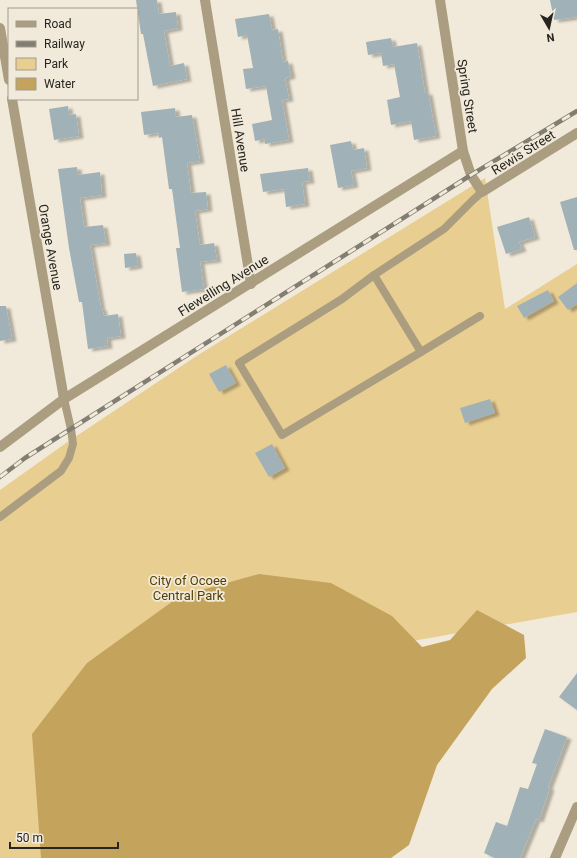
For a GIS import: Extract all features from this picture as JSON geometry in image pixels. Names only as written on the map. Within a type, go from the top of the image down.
[{"type":"street","name":"Hill Avenue","points":[[205,0],[250,284]]},
{"type":"street","name":"Spring Street","points":[[440,0],[463,152],[472,175],[482,192]]},
{"type":"street","points":[[0,28],[8,74]]},
{"type":"street","name":"Orange Avenue","points":[[12,100],[64,399]]},
{"type":"street","name":"Rewis Street","points":[[482,192],[577,133]]},
{"type":"street","name":"Flewelling Avenue","points":[[0,447],[64,399],[463,152]]},
{"type":"street","points":[[555,858],[577,807]]},
{"type":"lane","points":[[480,316],[282,435],[239,362],[342,299],[374,275],[444,229],[482,192]]},
{"type":"lane","points":[[374,275],[421,352]]},
{"type":"lane","points":[[0,517],[61,471],[69,458],[73,444],[64,399]]},
{"type":"green space","name":"City of Ocoee Central Park","points":[[485,178],[505,309],[577,264],[577,612],[373,648],[193,858],[0,858],[0,490],[66,443],[198,355]]},
{"type":"water","points":[[259,574],[331,583],[392,616],[422,647],[450,640],[477,610],[524,635],[526,658],[492,689],[437,765],[409,845],[391,858],[41,858],[32,734],[87,663],[180,596]]},
{"type":"building","points":[[136,0],[157,0],[159,14],[176,12],[178,28],[164,31],[170,66],[184,63],[187,79],[153,86],[143,34],[141,34]]},
{"type":"building","points":[[550,0],[577,0],[577,17],[554,20]]},
{"type":"building","points":[[269,14],[272,30],[278,29],[283,62],[288,61],[291,76],[285,78],[289,99],[282,100],[289,140],[265,144],[265,139],[255,141],[252,124],[272,120],[266,86],[246,89],[243,69],[253,68],[247,35],[238,37],[235,19]]},
{"type":"building","points":[[391,38],[393,47],[417,43],[425,93],[428,92],[436,136],[414,140],[411,121],[391,125],[387,100],[400,97],[394,64],[383,66],[381,53],[368,55],[366,42]]},
{"type":"building","points":[[68,106],[69,115],[76,114],[79,136],[54,140],[49,109]]},
{"type":"building","points":[[175,108],[176,117],[192,115],[200,161],[187,163],[191,193],[206,192],[208,209],[195,211],[200,245],[214,243],[217,260],[200,262],[204,289],[182,292],[176,248],[180,248],[172,189],[169,189],[162,137],[159,138],[159,133],[144,135],[141,112]]},
{"type":"building","points":[[351,141],[353,150],[364,148],[367,168],[351,171],[354,185],[338,188],[330,145]]},
{"type":"building","points":[[77,167],[78,175],[100,172],[102,195],[80,198],[84,227],[103,225],[106,243],[90,245],[101,308],[104,316],[118,314],[121,336],[107,338],[108,346],[88,349],[82,302],[79,302],[69,248],[58,169]]},
{"type":"building","points":[[308,168],[310,181],[302,182],[305,204],[286,207],[284,189],[263,192],[260,174]]},
{"type":"building","points":[[577,197],[577,250],[574,250],[560,202]]},
{"type":"building","points":[[529,217],[535,237],[519,242],[522,249],[506,254],[497,227]]},
{"type":"building","points":[[136,253],[138,266],[125,268],[124,254]]},
{"type":"building","points":[[577,283],[577,304],[568,310],[558,297]]},
{"type":"building","points":[[548,290],[554,301],[524,318],[517,306]]},
{"type":"building","points":[[0,306],[6,306],[12,339],[0,341]]},
{"type":"building","points":[[226,365],[236,383],[219,392],[209,374]]},
{"type":"building","points":[[490,399],[495,413],[465,423],[460,408]]},
{"type":"building","points":[[272,444],[285,468],[269,477],[255,453]]},
{"type":"building","points":[[577,673],[577,710],[559,697]]},
{"type":"building","points":[[545,729],[567,737],[548,787],[550,788],[539,820],[536,819],[520,858],[495,858],[484,853],[496,822],[507,826],[520,787],[528,789],[537,764],[532,763]]},
{"type":"railway","points":[[0,477],[25,458],[471,175],[577,111]]}]
